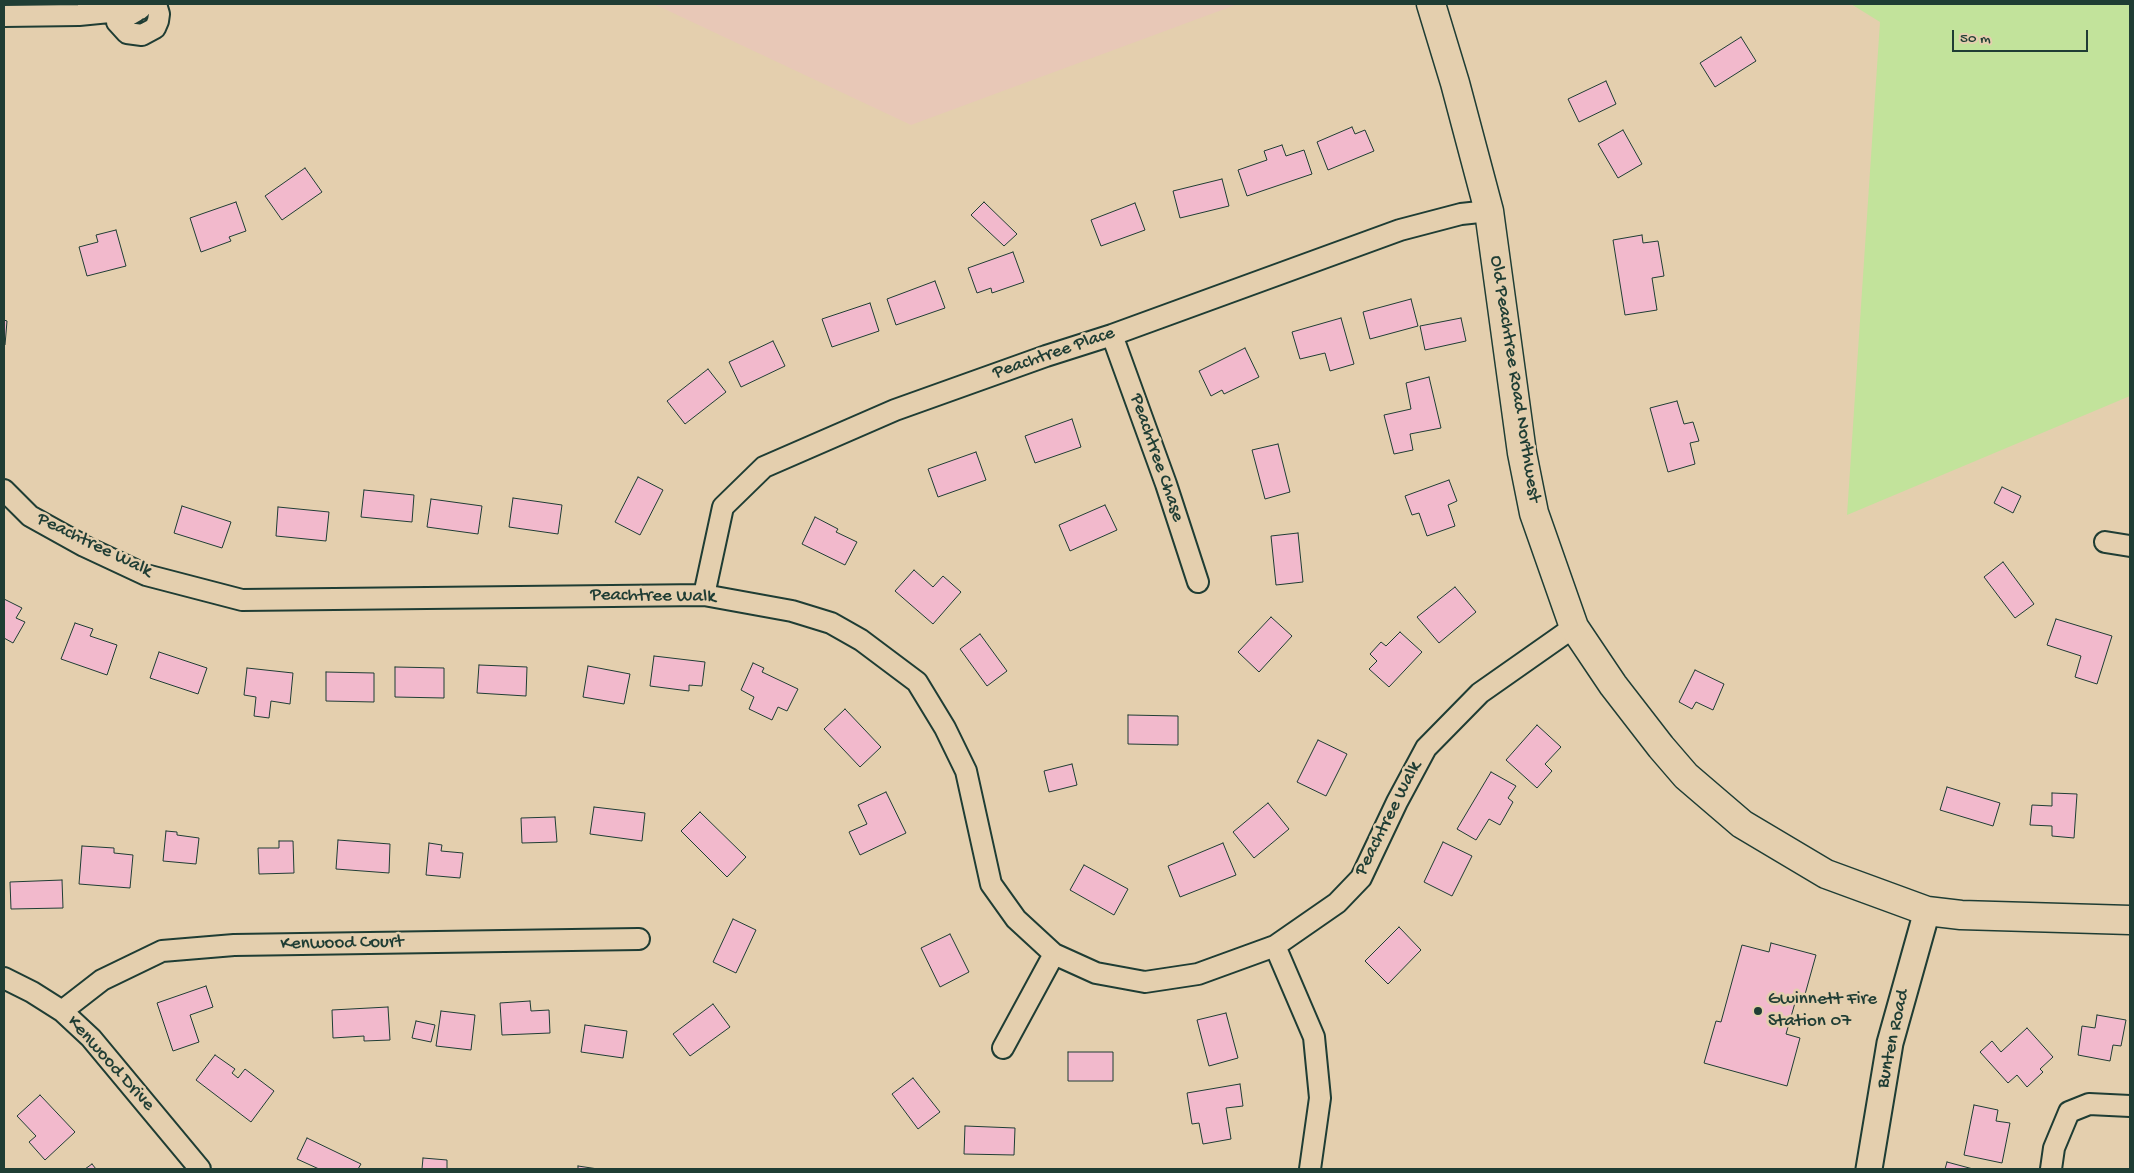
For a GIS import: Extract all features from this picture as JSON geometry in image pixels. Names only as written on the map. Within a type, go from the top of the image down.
[{"type":"main road","name":"Old Peachtree Road Northwest","points":[[1431,4],[1455,84],[1489,211],[1522,453],[1534,513],[1574,626],[1612,685],[1686,776],[1742,824],[1826,874],[1927,911],[1961,916],[2130,920]]},
{"type":"street","points":[[118,4],[116,7],[148,6]]},
{"type":"street","points":[[4,16],[80,15],[148,6]]},
{"type":"street","name":"Peachtree Place","points":[[704,595],[723,507],[764,467],[895,410],[1046,356],[1112,335],[1400,230],[1461,214],[1489,211]]},
{"type":"street","name":"Peachtree Chase","points":[[1112,335],[1166,484],[1198,582]]},
{"type":"street","name":"Peachtree Walk","points":[[4,490],[30,516],[84,546],[146,575],[242,600],[704,595],[792,610],[831,623],[861,640],[917,682],[946,728],[966,771],[991,884],[1016,919],[1054,954],[1096,973],[1145,982],[1198,974],[1275,946],[1337,903],[1361,878],[1397,802],[1426,748],[1480,693],[1574,626]]},
{"type":"street","points":[[2105,542],[2130,546]]},
{"type":"street","name":"Bunten Road","points":[[1869,1169],[1890,1043],[1927,911]]},
{"type":"street","name":"Kenwood Court","points":[[62,1011],[102,980],[162,951],[234,945],[639,940]]},
{"type":"street","points":[[1275,946],[1314,1037],[1320,1098],[1310,1169]]},
{"type":"street","points":[[1003,1048],[1054,954]]},
{"type":"street","name":"Kenwood Drive","points":[[4,978],[32,992],[62,1011],[92,1038],[200,1169]]},
{"type":"street","points":[[2051,1169],[2054,1148],[2069,1112],[2089,1104],[2130,1106]]},
{"type":"shaded area","points":[[654,4],[1238,4],[911,125]]},
{"type":"green space","points":[[1851,4],[2130,4],[2130,396],[1847,515],[1880,22]]},
{"type":"building","points":[[1741,37],[1756,61],[1715,87],[1700,63]]},
{"type":"building","points":[[1606,81],[1616,104],[1579,122],[1568,99]]},
{"type":"building","points":[[1352,127],[1355,134],[1365,130],[1374,151],[1328,170],[1317,142]]},
{"type":"building","points":[[1623,130],[1642,164],[1618,178],[1598,144]]},
{"type":"building","points":[[1282,145],[1286,156],[1304,150],[1312,174],[1247,196],[1238,170],[1267,160],[1264,151]]},
{"type":"building","points":[[305,168],[322,192],[282,220],[265,196]]},
{"type":"building","points":[[1222,179],[1229,206],[1180,218],[1173,191]]},
{"type":"building","points":[[236,202],[246,231],[229,237],[231,241],[201,252],[190,218]]},
{"type":"building","points":[[984,202],[1017,234],[1004,246],[971,215]]},
{"type":"building","points":[[1135,203],[1145,230],[1101,246],[1091,220]]},
{"type":"building","points":[[116,230],[126,266],[87,276],[79,247],[98,242],[96,235]]},
{"type":"building","points":[[1642,235],[1643,243],[1658,241],[1664,276],[1652,278],[1657,310],[1625,315],[1613,240]]},
{"type":"building","points":[[1013,252],[1024,282],[992,293],[991,288],[977,293],[968,268]]},
{"type":"building","points":[[935,281],[945,308],[896,325],[887,299]]},
{"type":"building","points":[[1411,299],[1418,326],[1370,339],[1363,312]]},
{"type":"building","points":[[870,303],[879,331],[832,347],[822,319]]},
{"type":"building","points":[[1341,318],[1354,364],[1330,371],[1325,353],[1300,359],[1292,332]]},
{"type":"building","points":[[1461,318],[1466,341],[1425,350],[1420,326]]},
{"type":"building","points":[[4,320],[7,321],[5,345],[4,345]]},
{"type":"building","points":[[773,341],[785,366],[741,387],[729,362]]},
{"type":"building","points":[[1245,348],[1259,377],[1224,394],[1222,390],[1211,396],[1199,371]]},
{"type":"building","points":[[708,369],[726,392],[685,424],[667,401]]},
{"type":"building","points":[[1429,377],[1441,428],[1410,434],[1413,450],[1394,454],[1384,415],[1411,409],[1406,383]]},
{"type":"building","points":[[1677,401],[1684,424],[1693,422],[1699,441],[1690,443],[1695,464],[1668,472],[1650,408]]},
{"type":"building","points":[[1072,419],[1081,447],[1035,463],[1025,436]]},
{"type":"building","points":[[1278,444],[1290,492],[1265,499],[1252,450]]},
{"type":"building","points":[[976,452],[986,480],[938,497],[928,469]]},
{"type":"building","points":[[638,477],[663,490],[640,535],[615,522]]},
{"type":"building","points":[[1449,480],[1457,501],[1448,505],[1455,526],[1427,536],[1419,513],[1412,515],[1405,496]]},
{"type":"building","points":[[2002,487],[2021,496],[2013,513],[1994,503]]},
{"type":"building","points":[[364,490],[414,495],[412,522],[361,517]]},
{"type":"building","points":[[513,498],[562,505],[558,534],[509,527]]},
{"type":"building","points":[[431,499],[482,506],[478,534],[427,527]]},
{"type":"building","points":[[1105,505],[1117,530],[1070,551],[1059,525]]},
{"type":"building","points":[[182,506],[231,522],[222,548],[174,533]]},
{"type":"building","points":[[278,507],[329,512],[326,541],[276,536]]},
{"type":"building","points":[[815,517],[838,529],[836,532],[857,542],[845,565],[802,544]]},
{"type":"building","points":[[1298,533],[1303,582],[1276,585],[1271,536]]},
{"type":"building","points":[[2003,562],[2034,604],[2015,618],[1984,577]]},
{"type":"building","points":[[914,570],[933,587],[943,576],[961,592],[933,624],[895,591]]},
{"type":"building","points":[[1455,587],[1476,612],[1439,643],[1417,617]]},
{"type":"building","points":[[4,599],[22,608],[16,618],[25,622],[13,643],[4,638]]},
{"type":"building","points":[[1271,617],[1292,636],[1259,672],[1238,652]]},
{"type":"building","points":[[2056,619],[2112,636],[2097,684],[2075,677],[2081,656],[2047,645]]},
{"type":"building","points":[[75,623],[93,629],[90,636],[117,645],[107,675],[61,659]]},
{"type":"building","points":[[1400,632],[1422,652],[1389,687],[1369,669],[1377,661],[1370,654],[1381,642],[1386,646]]},
{"type":"building","points":[[980,634],[1007,671],[987,686],[960,649]]},
{"type":"building","points":[[159,652],[207,668],[198,694],[150,678]]},
{"type":"building","points":[[654,656],[705,662],[702,686],[689,685],[689,691],[650,686]]},
{"type":"building","points":[[753,663],[764,668],[762,672],[798,689],[787,711],[778,707],[772,720],[749,709],[754,697],[741,690]]},
{"type":"building","points":[[479,665],[527,667],[526,696],[477,693]]},
{"type":"building","points":[[588,666],[630,674],[624,704],[583,697]]},
{"type":"building","points":[[395,667],[444,668],[444,698],[395,697]]},
{"type":"building","points":[[247,668],[293,673],[290,704],[271,701],[269,718],[254,716],[256,697],[244,695]]},
{"type":"building","points":[[1695,670],[1724,684],[1713,710],[1696,702],[1692,709],[1679,702]]},
{"type":"building","points":[[326,672],[374,673],[374,702],[326,701]]},
{"type":"building","points":[[845,709],[881,747],[860,767],[824,729]]},
{"type":"building","points":[[1128,715],[1178,716],[1178,745],[1128,744]]},
{"type":"building","points":[[1537,725],[1561,747],[1545,764],[1552,771],[1537,788],[1506,760]]},
{"type":"building","points":[[1318,740],[1347,754],[1326,796],[1297,782]]},
{"type":"building","points":[[1072,764],[1077,785],[1049,792],[1044,771]]},
{"type":"building","points":[[1491,772],[1516,786],[1508,798],[1513,802],[1500,825],[1489,819],[1476,840],[1457,829]]},
{"type":"building","points":[[1947,787],[2000,803],[1993,826],[1940,810]]},
{"type":"building","points":[[886,792],[906,833],[860,855],[849,832],[867,824],[858,805]]},
{"type":"building","points":[[2052,793],[2077,794],[2074,838],[2052,836],[2052,826],[2030,825],[2032,805],[2052,806]]},
{"type":"building","points":[[1268,803],[1289,829],[1254,858],[1233,832]]},
{"type":"building","points":[[594,807],[645,813],[642,841],[590,834]]},
{"type":"building","points":[[700,812],[746,857],[727,877],[681,831]]},
{"type":"building","points":[[555,817],[557,842],[522,843],[521,818]]},
{"type":"building","points":[[166,831],[177,832],[177,835],[199,838],[196,864],[163,861]]},
{"type":"building","points":[[338,840],[390,844],[389,873],[336,869]]},
{"type":"building","points":[[279,841],[293,841],[294,873],[259,874],[258,848],[279,848]]},
{"type":"building","points":[[1443,842],[1472,856],[1452,896],[1424,882]]},
{"type":"building","points":[[429,843],[442,845],[441,851],[463,853],[460,878],[426,875]]},
{"type":"building","points":[[1223,843],[1236,875],[1180,897],[1168,866]]},
{"type":"building","points":[[82,846],[114,848],[114,853],[133,855],[130,888],[79,884]]},
{"type":"building","points":[[1084,865],[1128,889],[1114,915],[1070,890]]},
{"type":"building","points":[[62,880],[63,908],[11,909],[10,882]]},
{"type":"building","points":[[733,919],[756,930],[736,973],[713,962]]},
{"type":"building","points":[[1399,927],[1421,950],[1388,984],[1365,961]]},
{"type":"building","points":[[950,934],[969,972],[940,987],[921,948]]},
{"type":"building","name":"Gwinnett Fire Station 07","points":[[1771,943],[1816,955],[1804,998],[1797,996],[1786,1034],[1800,1038],[1787,1086],[1704,1063],[1716,1021],[1721,1022],[1742,945],[1769,952]]},
{"type":"building","points":[[206,986],[213,1007],[190,1015],[199,1042],[173,1051],[157,1003]]},
{"type":"building","points":[[530,1001],[531,1011],[549,1010],[550,1033],[502,1035],[500,1003]]},
{"type":"building","points":[[713,1004],[730,1027],[690,1056],[673,1034]]},
{"type":"building","points":[[388,1007],[390,1040],[364,1041],[364,1036],[333,1038],[332,1010]]},
{"type":"building","points":[[441,1011],[475,1015],[471,1050],[436,1046]]},
{"type":"building","points":[[1226,1013],[1238,1058],[1209,1066],[1197,1020]]},
{"type":"building","points":[[2097,1015],[2126,1020],[2121,1046],[2113,1045],[2110,1061],[2078,1055],[2082,1026],[2095,1028]]},
{"type":"building","points":[[416,1021],[435,1025],[431,1042],[412,1038]]},
{"type":"building","points":[[585,1025],[627,1031],[623,1058],[581,1052]]},
{"type":"building","points":[[2027,1028],[2053,1057],[2040,1069],[2043,1072],[2027,1087],[2017,1075],[2008,1083],[1980,1052],[1992,1041],[2001,1052]]},
{"type":"building","points":[[1068,1052],[1113,1052],[1113,1081],[1068,1081]]},
{"type":"building","points":[[215,1055],[235,1069],[232,1073],[238,1078],[245,1069],[274,1091],[251,1122],[196,1080]]},
{"type":"building","points":[[913,1078],[940,1112],[918,1129],[892,1094]]},
{"type":"building","points":[[1240,1084],[1243,1106],[1226,1108],[1231,1139],[1203,1144],[1199,1123],[1192,1124],[1187,1093]]},
{"type":"building","points":[[40,1095],[75,1132],[45,1160],[29,1142],[36,1136],[17,1116]]},
{"type":"building","points":[[1974,1105],[1998,1110],[1996,1121],[2010,1123],[2002,1163],[1964,1155]]},
{"type":"building","points":[[965,1126],[1015,1128],[1014,1155],[964,1154]]},
{"type":"building","points":[[307,1138],[361,1164],[358,1169],[319,1169],[297,1159]]},
{"type":"building","points":[[423,1158],[447,1160],[447,1169],[422,1169]]},
{"type":"building","points":[[1947,1162],[1973,1169],[1945,1169]]},
{"type":"building","points":[[92,1164],[96,1169],[85,1169]]},
{"type":"building","points":[[578,1166],[598,1169],[578,1169]]},
{"type":"place","name":"Gwinnett Fire Station 07","points":[[1758,1011]]}]
